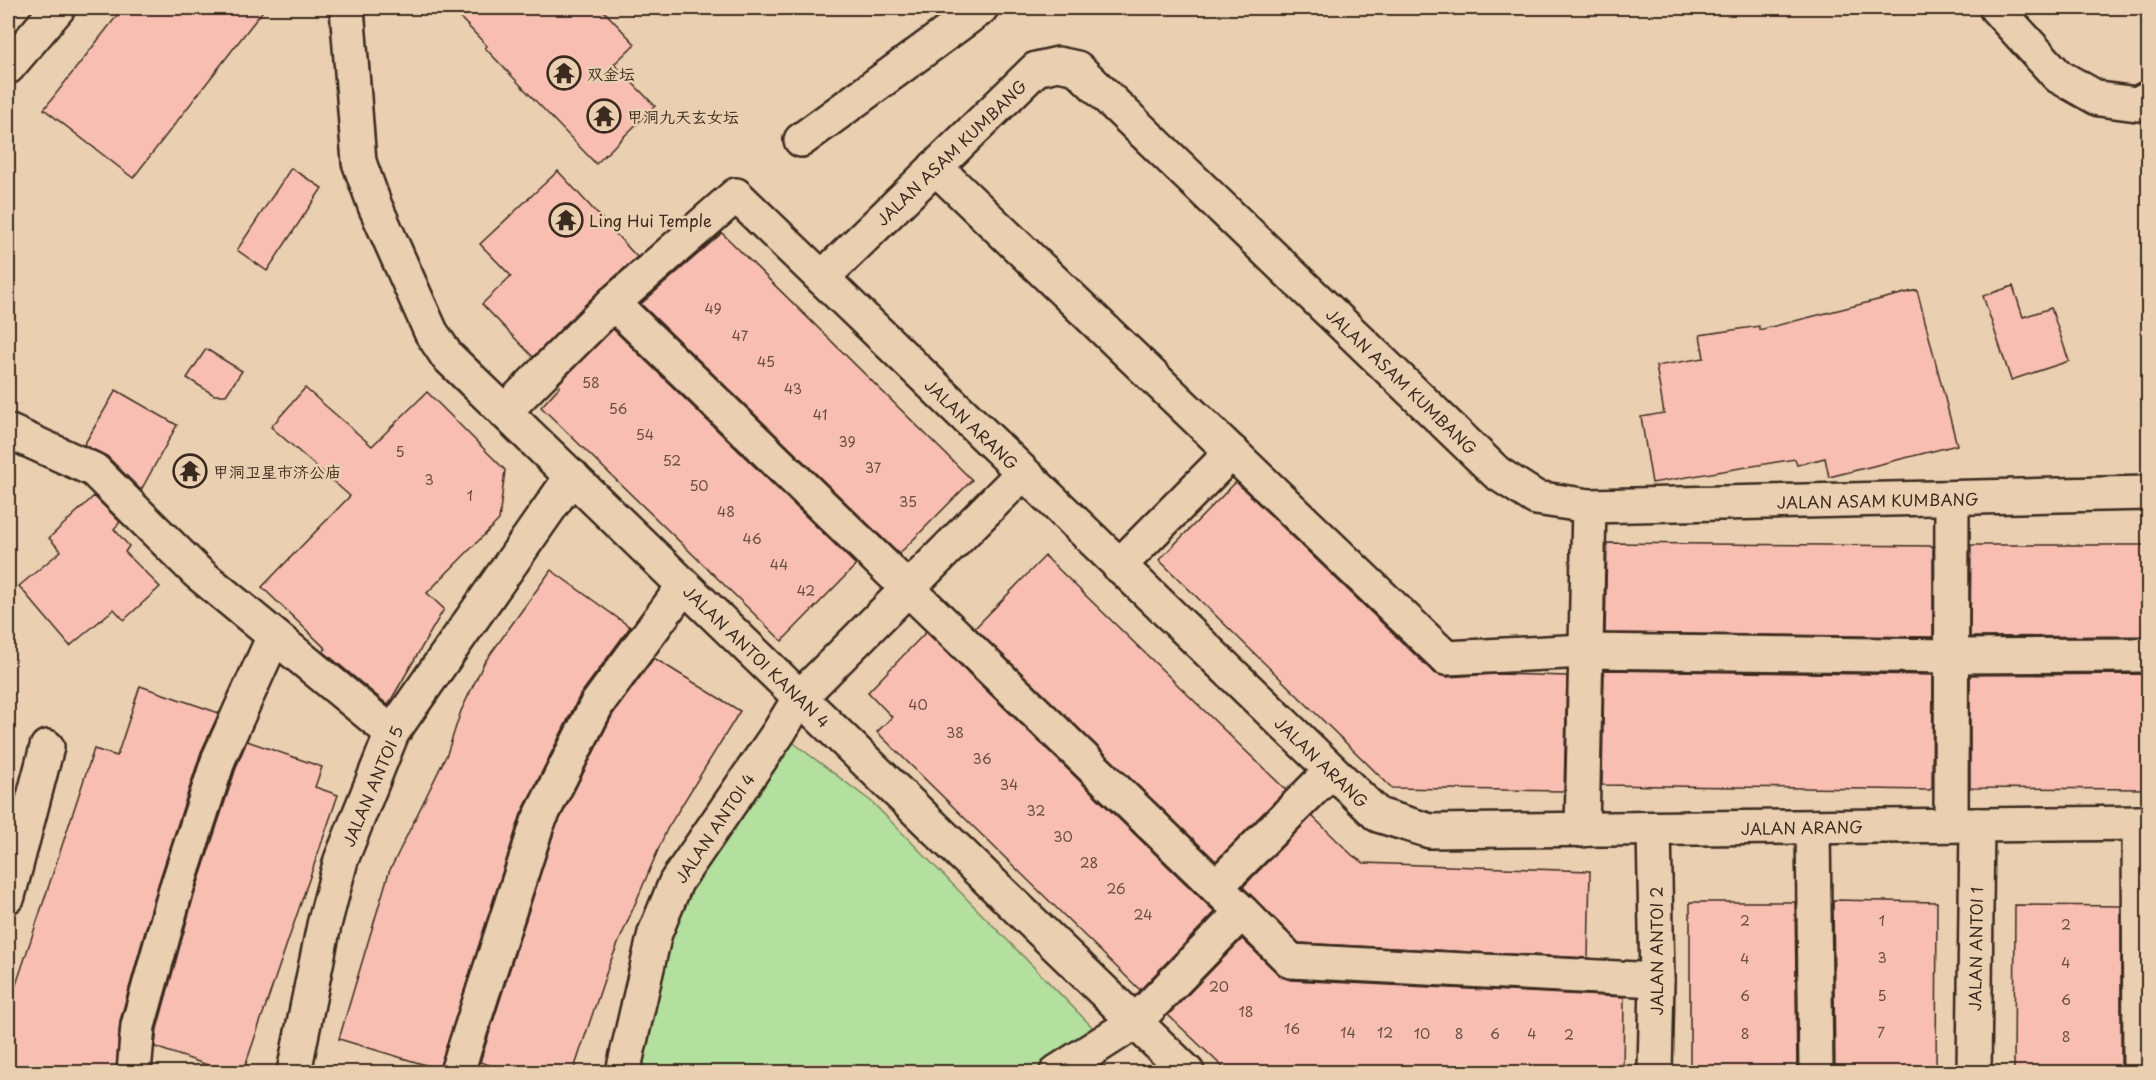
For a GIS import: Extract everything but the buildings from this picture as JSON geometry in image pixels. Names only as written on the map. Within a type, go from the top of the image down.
[{"type":"street","points":[[8,67],[58,8]]},
{"type":"street","name":"JALAN ANTOI KANAN 4","points":[[347,8],[359,162],[375,206],[431,332],[447,356],[1187,1072]]},
{"type":"street","points":[[801,141],[981,8]]},
{"type":"street","points":[[1996,8],[2058,76],[2099,99],[2137,104],[2148,98]]},
{"type":"street","name":"JALAN ASAM KUMBANG","points":[[822,278],[1036,69],[1059,64],[1077,68],[1497,473],[1536,498],[1588,506],[2148,493]]},
{"type":"street","points":[[935,167],[1446,658],[1585,651],[1950,656],[2148,655]]},
{"type":"street","name":"JALAN ARANG","points":[[613,303],[736,195],[1378,815],[1430,831],[2144,823]]},
{"type":"street","points":[[505,411],[613,303],[1291,961],[1657,980]]},
{"type":"street","points":[[8,431],[94,470],[197,572],[392,732]]},
{"type":"street","points":[[1119,566],[1232,452]]},
{"type":"street","name":"JALAN ANTOI 4","points":[[623,1072],[655,933],[676,882],[800,698],[1023,473]]},
{"type":"street","name":"JALAN ANTOI 5","points":[[294,1072],[324,925],[341,860],[392,732],[572,476]]},
{"type":"street","name":"JALAN ANTOI 1","points":[[1952,498],[1950,656],[1964,825],[1974,1072]]},
{"type":"street","points":[[1582,830],[1588,506]]},
{"type":"street","points":[[457,1072],[538,822],[597,704],[684,586]]},
{"type":"street","points":[[134,1072],[138,1026],[187,857],[219,758],[274,636]]},
{"type":"street","points":[[8,896],[47,747]]},
{"type":"street","points":[[1216,887],[1331,771]]},
{"type":"street","points":[[2140,1072],[2144,823]]},
{"type":"street","points":[[1813,827],[1816,1072]]},
{"type":"street","name":"JALAN ANTOI 2","points":[[1654,829],[1657,980],[1655,1072]]},
{"type":"street","points":[[1057,1072],[1135,1022],[1242,912]]},
{"type":"green space","points":[[779,732],[872,802],[1107,1042],[1057,1072],[623,1072],[655,933]]},
{"type":"place","name":"双金坛","points":[[564,73]]},
{"type":"place","name":"甲洞九天玄女坛","points":[[604,116]]},
{"type":"place","name":"Ling Hui Temple","points":[[566,220]]},
{"type":"place","name":"甲洞卫星市济公庙","points":[[190,471]]}]
